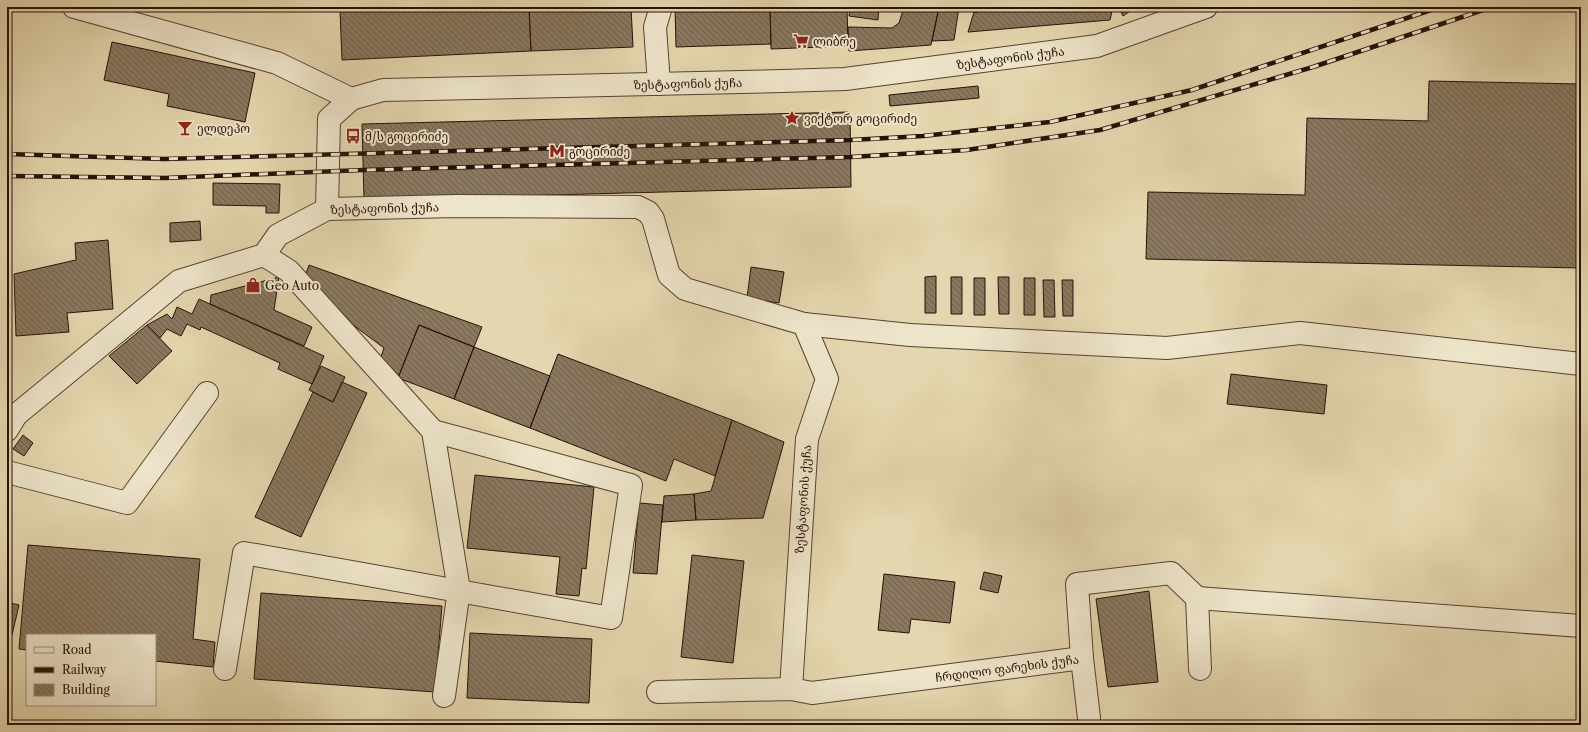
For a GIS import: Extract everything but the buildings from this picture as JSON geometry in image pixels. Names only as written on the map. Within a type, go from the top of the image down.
[{"type":"street","points":[[74,7],[277,63],[351,99]]},
{"type":"street","points":[[660,84],[655,26],[661,7]]},
{"type":"street","name":"ზესტაფონის ქუჩა","points":[[791,689],[807,438],[827,379],[804,324],[685,289],[669,276],[653,219],[648,212],[638,207],[456,206],[327,209],[329,119],[351,99],[383,90],[845,79],[1097,46],[1199,8]]},
{"type":"street","points":[[10,420],[179,281],[264,255],[278,235],[327,209]]},
{"type":"street","points":[[264,255],[289,271],[433,431],[459,590],[444,696]]},
{"type":"street","points":[[804,324],[910,335],[1167,348],[1300,334],[1581,364]]},
{"type":"street","points":[[7,472],[127,503],[207,393]]},
{"type":"street","points":[[225,669],[244,553],[611,618],[631,485],[433,431]]},
{"type":"street","name":"ჩრდილო ფარეხის ქუჩა","points":[[658,692],[791,689],[812,693],[1082,658],[1077,584],[1171,573],[1197,598]]},
{"type":"street","points":[[1200,670],[1197,598],[1581,626]]},
{"type":"street","points":[[1082,658],[1089,718]]},
{"type":"railway","points":[[7,154],[164,159],[851,140],[923,136],[1050,122],[1192,90],[1440,7]]},
{"type":"railway","points":[[7,176],[165,178],[363,170],[851,157],[967,150],[1100,130],[1313,67],[1492,7]]},
{"type":"place","name":"ლიბრე","points":[[801,41]]},
{"type":"place","name":"ვიქტორ გოცირიძე","points":[[792,118]]},
{"type":"place","name":"ელდეპო","points":[[185,128]]},
{"type":"place","name":"მ/ს გოცირიძე","points":[[353,136]]},
{"type":"place","name":"გოცირიძე","points":[[557,151]]},
{"type":"place","name":"Geo Auto","points":[[253,285]]}]
